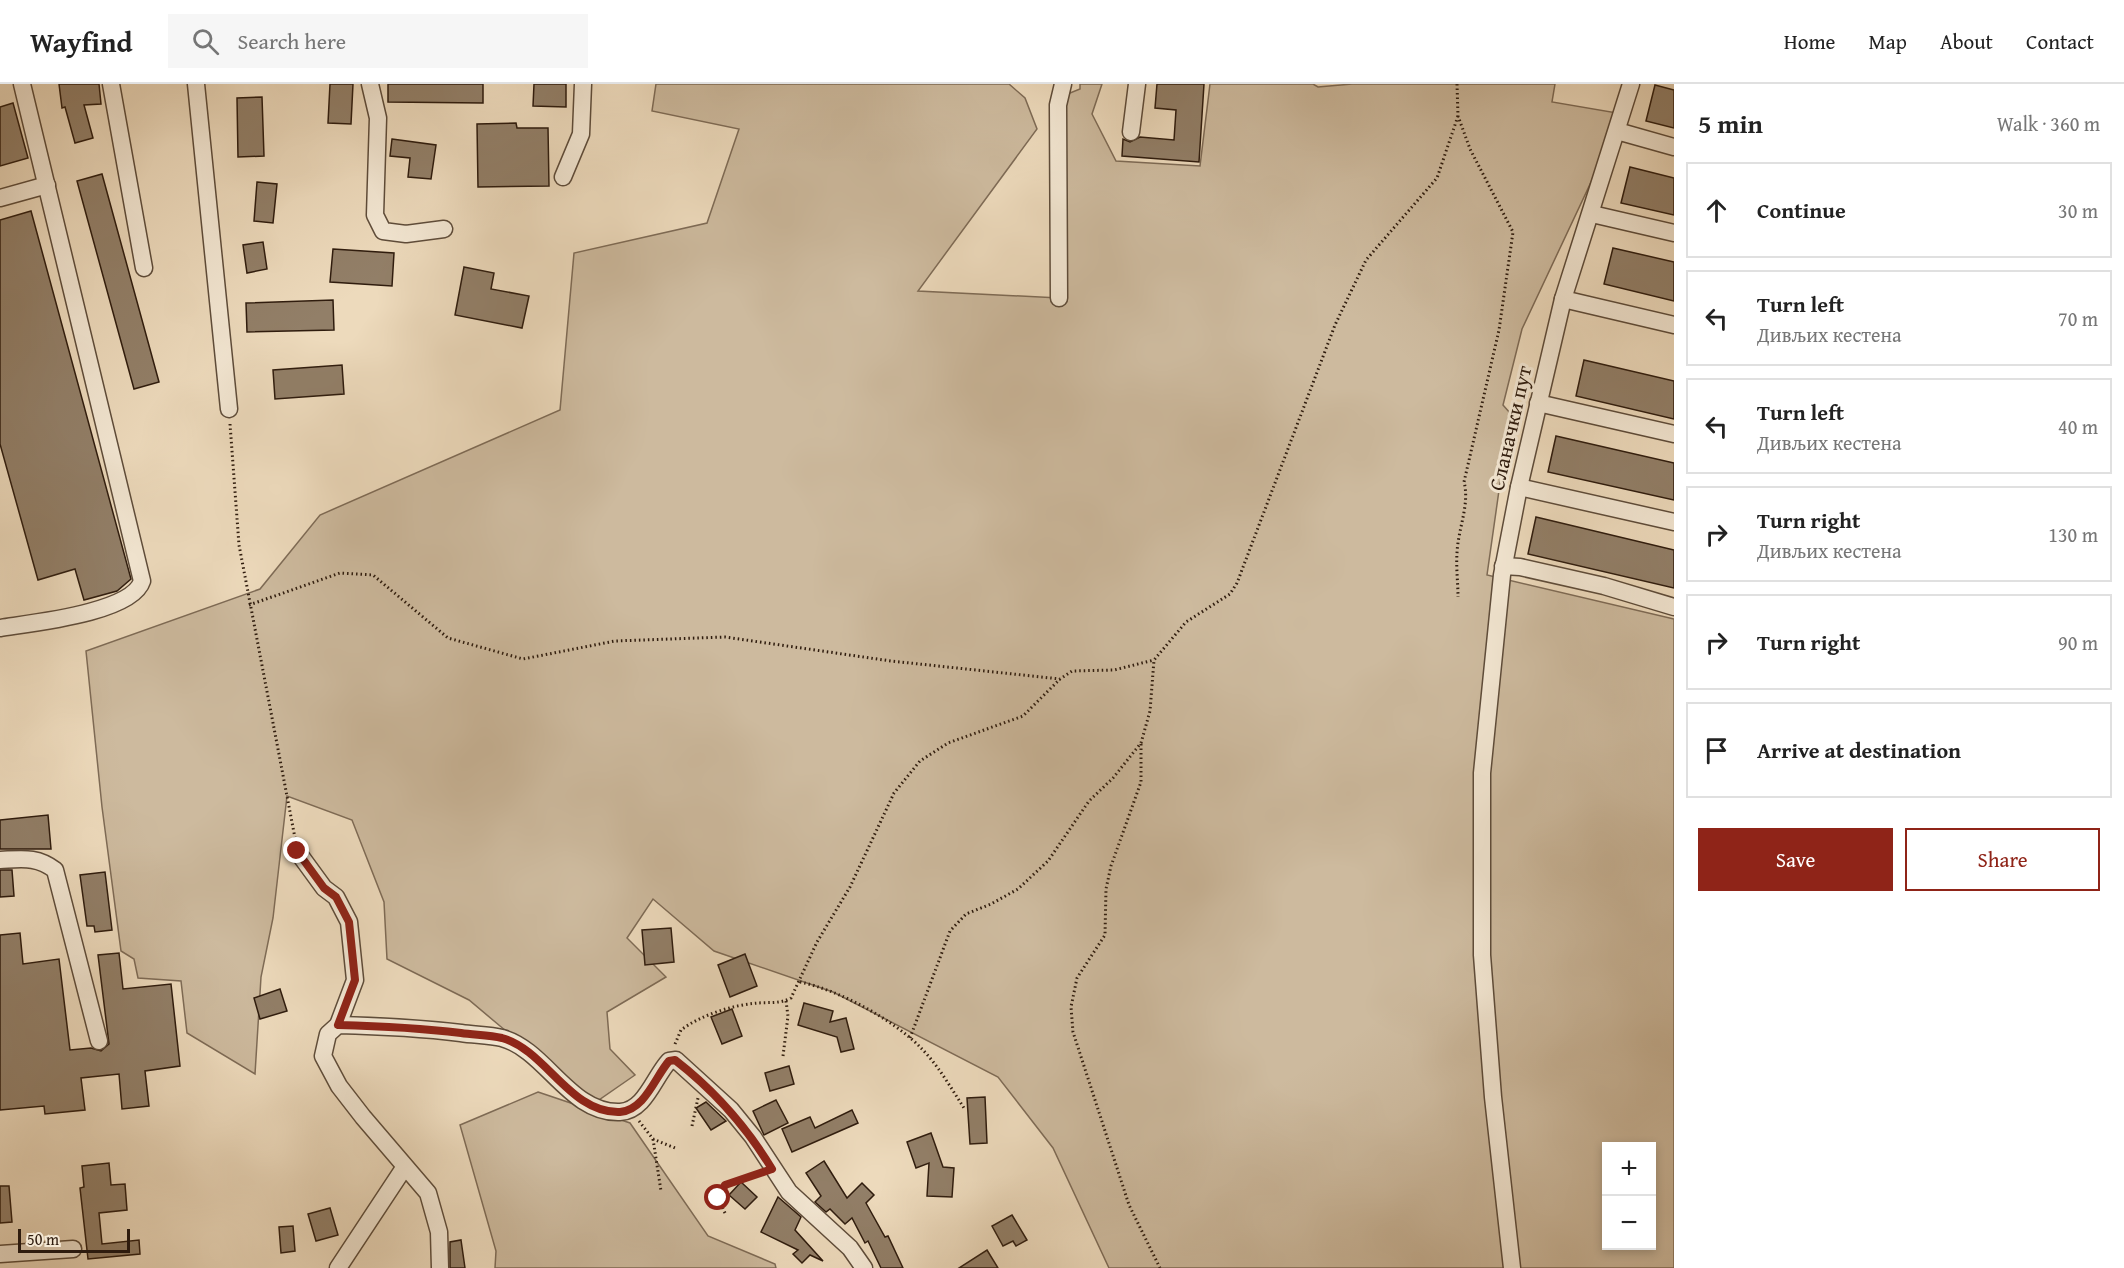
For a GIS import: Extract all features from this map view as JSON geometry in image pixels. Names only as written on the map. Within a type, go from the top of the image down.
[{"type":"street","points":[[0,628],[54,620],[104,608],[130,598],[139,590],[142,581],[22,84]]},
{"type":"street","points":[[111,84],[144,268]]},
{"type":"street","points":[[196,84],[229,409]]},
{"type":"street","points":[[370,84],[378,118],[375,215],[383,231],[406,234],[444,229]]},
{"type":"street","points":[[564,177],[581,134],[582,84]]},
{"type":"street","points":[[1059,298],[1058,105],[1063,84]]},
{"type":"street","points":[[1131,132],[1137,84]]},
{"type":"street","name":"Сланачки пут","points":[[1512,1268],[1493,1097],[1482,955],[1482,773],[1503,570],[1519,487],[1563,299],[1592,214],[1631,84]]},
{"type":"street","points":[[1617,131],[1674,147]]},
{"type":"street","points":[[0,198],[47,185]]},
{"type":"street","points":[[1592,214],[1674,233]]},
{"type":"street","points":[[1563,299],[1674,325]]},
{"type":"street","points":[[1538,403],[1674,434]]},
{"type":"street","points":[[1519,487],[1674,522]]},
{"type":"street","points":[[1503,570],[1520,567],[1604,586],[1674,608]]},
{"type":"street","points":[[297,851],[324,888],[336,897],[349,922],[355,980],[338,1025],[328,1034],[323,1056],[339,1086],[432,1201],[439,1232],[440,1268]]},
{"type":"street","points":[[0,860],[34,858],[44,861],[55,870],[99,1041]]},
{"type":"street","points":[[338,1025],[408,1027],[502,1038],[525,1048],[584,1100],[609,1111],[631,1109],[641,1102],[664,1066],[672,1059],[731,1110],[753,1137],[789,1192],[850,1248],[864,1268]]},
{"type":"street","points":[[338,1268],[404,1167]]},
{"type":"street","points":[[0,1254],[73,1249]]},
{"type":"path","points":[[1457,84],[1458,116],[1470,149],[1513,232],[1499,330],[1464,482],[1467,495],[1460,523],[1457,554],[1458,597]]},
{"type":"path","points":[[1160,1268],[1130,1205],[1073,1032],[1071,1007],[1077,978],[1105,935],[1106,890],[1111,866],[1141,782],[1141,743],[1150,711],[1154,660],[1185,622],[1230,594],[1237,583],[1335,325],[1366,260],[1437,178],[1458,116]]},
{"type":"path","points":[[229,409],[238,545],[297,851]]},
{"type":"path","points":[[249,605],[340,573],[372,575],[448,638],[523,659],[615,641],[725,637],[891,661],[1060,678]]},
{"type":"path","points":[[783,1056],[788,1016],[786,1001],[800,982],[806,965],[850,887],[894,793],[920,761],[948,743],[1023,716],[1060,678],[1072,671],[1114,670],[1154,660]]},
{"type":"path","points":[[910,1038],[950,931],[966,914],[1018,889],[1048,861],[1089,801],[1113,778],[1141,743]]},
{"type":"path","points":[[800,982],[819,986],[853,1002],[910,1038],[923,1049],[964,1108]]},
{"type":"path","points":[[672,1059],[681,1030],[688,1025],[743,1005],[786,1001]]},
{"type":"path","points":[[692,1126],[696,1103],[705,1086]]},
{"type":"path","points":[[631,1109],[653,1139],[661,1191]]},
{"type":"path","points":[[653,1139],[675,1148]]},
{"type":"path","points":[[725,1213],[718,1198],[725,1185],[772,1169]]},
{"type":"shaded area","points":[[656,84],[1009,84],[1025,98],[1037,129],[918,291],[1059,298],[1060,97],[1080,89],[1080,84],[1102,84],[1092,114],[1116,161],[1200,166],[1210,84],[1313,84],[1318,87],[1352,84],[1555,84],[1552,102],[1623,114],[1522,329],[1503,405],[1510,413],[1487,575],[1674,619],[1674,1268],[1109,1268],[1053,1148],[998,1077],[833,992],[714,951],[653,899],[627,938],[666,977],[607,1012],[610,1049],[635,1075],[593,1104],[469,1000],[387,959],[384,902],[352,820],[287,796],[273,918],[261,977],[255,1074],[187,1033],[181,981],[138,978],[134,959],[121,951],[102,807],[86,651],[260,589],[320,515],[560,410],[574,253],[707,223],[739,129],[652,111]]},
{"type":"shaded area","points":[[538,1092],[630,1123],[708,1236],[775,1264],[776,1268],[495,1268],[496,1251],[460,1125]]},
{"type":"building","points":[[59,84],[99,84],[101,104],[84,105],[93,138],[75,143],[65,107],[62,108]]},
{"type":"building","points":[[330,84],[353,84],[351,124],[328,123]]},
{"type":"building","points":[[388,84],[483,84],[483,103],[388,102]]},
{"type":"building","points":[[534,84],[566,84],[566,107],[533,106]]},
{"type":"building","points":[[1157,84],[1204,84],[1199,162],[1122,156],[1123,139],[1130,142],[1140,137],[1174,140],[1176,110],[1155,108]]},
{"type":"building","points":[[1655,85],[1674,90],[1674,128],[1646,121]]},
{"type":"building","points":[[262,97],[264,156],[238,157],[237,98]]},
{"type":"building","points":[[13,103],[28,158],[0,166],[0,107]]},
{"type":"building","points":[[516,123],[517,128],[548,128],[549,186],[478,187],[477,124]]},
{"type":"building","points":[[392,139],[436,145],[431,179],[408,177],[410,158],[390,156]]},
{"type":"building","points":[[1630,167],[1674,178],[1674,215],[1621,203]]},
{"type":"building","points":[[102,174],[159,382],[134,389],[77,181]]},
{"type":"building","points":[[257,182],[277,184],[273,223],[254,221]]},
{"type":"building","points":[[31,211],[131,579],[117,591],[84,600],[75,569],[38,580],[0,444],[0,220]]},
{"type":"building","points":[[263,242],[267,269],[247,273],[243,245]]},
{"type":"building","points":[[1613,248],[1674,262],[1674,301],[1604,284]]},
{"type":"building","points":[[333,249],[394,253],[392,286],[330,282]]},
{"type":"building","points":[[464,267],[494,273],[491,289],[529,296],[522,328],[455,315]]},
{"type":"building","points":[[333,300],[334,330],[247,332],[246,303]]},
{"type":"building","points":[[1584,360],[1674,381],[1674,419],[1576,396]]},
{"type":"building","points":[[342,365],[344,394],[275,399],[273,370]]},
{"type":"building","points":[[1556,436],[1674,463],[1674,500],[1548,472]]},
{"type":"building","points":[[1536,517],[1674,550],[1674,588],[1528,554]]},
{"type":"building","points":[[48,815],[51,849],[0,849],[0,820]]},
{"type":"building","points":[[0,870],[12,870],[14,896],[0,897]]},
{"type":"building","points":[[105,872],[112,930],[95,932],[94,926],[87,926],[80,875]]},
{"type":"building","points":[[671,928],[674,962],[645,965],[642,930]]},
{"type":"building","points":[[20,933],[23,964],[59,959],[70,1050],[91,1048],[101,1051],[109,1044],[98,955],[119,953],[123,989],[171,984],[180,1066],[145,1071],[149,1106],[122,1109],[119,1074],[81,1078],[85,1110],[45,1114],[44,1106],[0,1110],[0,935]]},
{"type":"building","points":[[745,954],[757,986],[730,997],[718,965]]},
{"type":"building","points":[[280,989],[287,1011],[260,1019],[254,998]]},
{"type":"building","points":[[804,1003],[833,1011],[830,1022],[846,1018],[854,1049],[841,1052],[837,1037],[798,1025]]},
{"type":"building","points":[[732,1009],[742,1036],[722,1044],[711,1017]]},
{"type":"building","points":[[789,1066],[794,1084],[770,1091],[765,1073]]},
{"type":"building","points":[[985,1097],[987,1143],[970,1144],[967,1098]]},
{"type":"building","points":[[776,1100],[788,1123],[764,1135],[753,1111]]},
{"type":"building","points":[[706,1102],[726,1121],[711,1130],[696,1108]]},
{"type":"building","points":[[852,1110],[858,1123],[792,1152],[782,1129],[810,1117],[815,1128]]},
{"type":"building","points":[[931,1133],[943,1167],[954,1168],[952,1197],[927,1196],[929,1163],[916,1168],[907,1142]]},
{"type":"building","points":[[824,1161],[847,1198],[862,1183],[874,1195],[866,1203],[885,1237],[888,1236],[903,1268],[881,1268],[868,1241],[865,1243],[852,1218],[845,1224],[830,1209],[826,1212],[815,1202],[821,1196],[806,1173]]},
{"type":"building","points":[[109,1163],[111,1185],[125,1184],[127,1210],[99,1213],[102,1244],[139,1240],[140,1254],[88,1259],[80,1188],[84,1187],[82,1166]]},
{"type":"building","points":[[741,1182],[757,1197],[745,1209],[729,1195]]},
{"type":"building","points":[[0,1186],[9,1186],[12,1222],[0,1223]]},
{"type":"building","points":[[778,1197],[801,1217],[795,1230],[823,1261],[810,1255],[802,1263],[793,1254],[798,1250],[761,1232]]},
{"type":"building","points":[[330,1208],[338,1235],[316,1241],[308,1214]]},
{"type":"building","points":[[1012,1215],[1027,1240],[1016,1246],[1013,1241],[1003,1246],[992,1226]]},
{"type":"building","points":[[293,1226],[295,1251],[281,1253],[279,1227]]},
{"type":"building","points":[[461,1240],[465,1268],[450,1268],[450,1242]]},
{"type":"building","points":[[987,1250],[998,1268],[959,1268]]},
{"type":"route","points":[[297,851],[324,888],[336,897],[349,922],[356,970],[355,980],[338,1025],[408,1027],[502,1038],[525,1048],[584,1100],[609,1111],[620,1112],[635,1107],[641,1102],[664,1066],[672,1059],[675,1060],[731,1110],[753,1137],[772,1169],[725,1185],[718,1198]]}]
